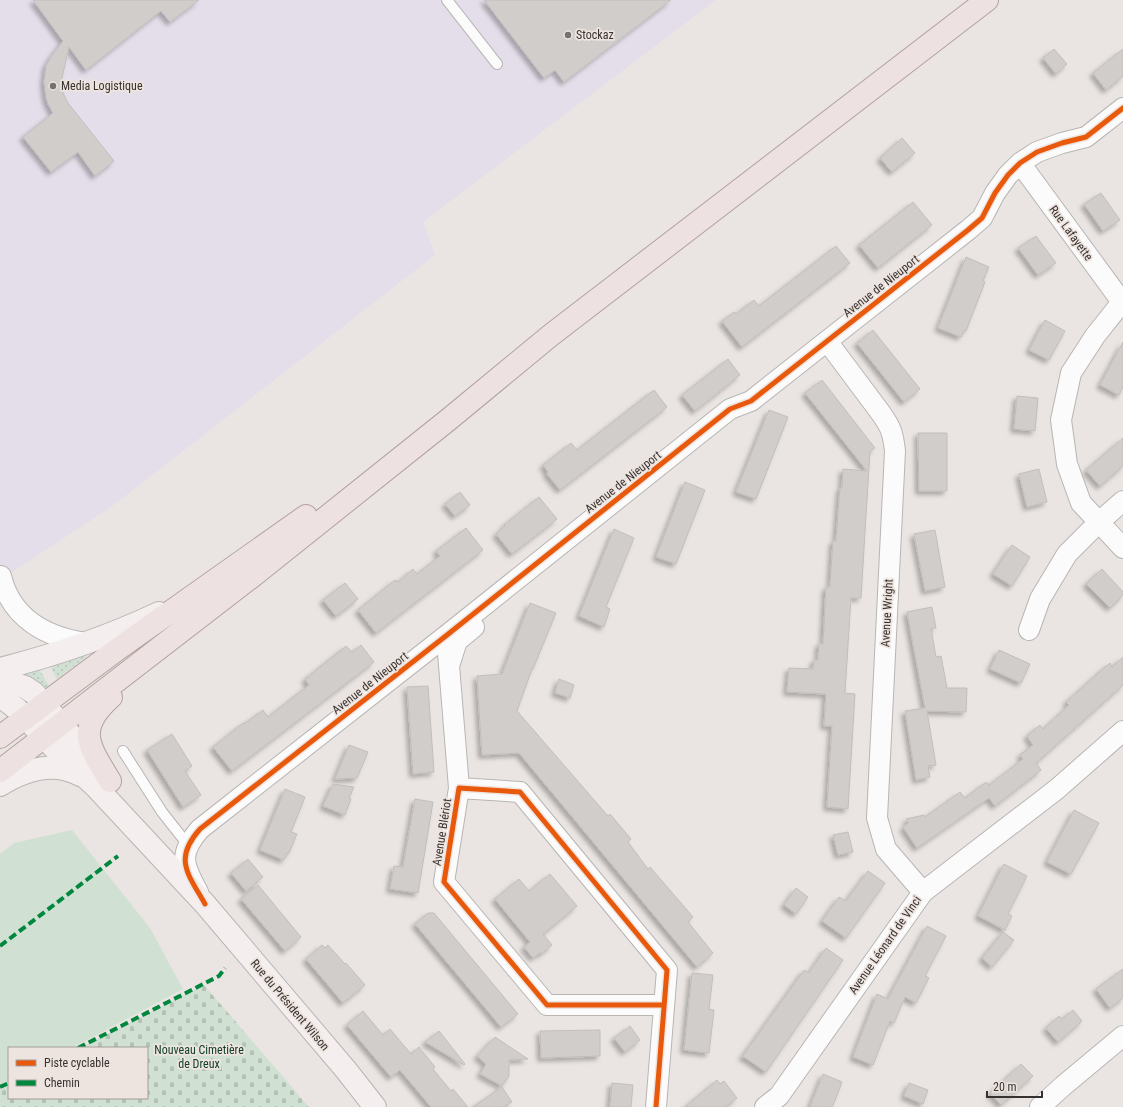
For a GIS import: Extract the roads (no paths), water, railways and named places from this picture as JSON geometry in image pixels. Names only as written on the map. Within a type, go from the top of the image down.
[{"type":"main road","points":[[0,771],[254,575],[448,420],[551,335],[987,0]]},
{"type":"main road","points":[[0,737],[44,703],[189,598],[364,474],[448,420]]},
{"type":"main road","points":[[110,781],[89,741],[90,726],[98,711],[109,699],[254,575]]},
{"type":"main road","points":[[0,669],[86,643],[133,625],[189,598]]},
{"type":"main road","points":[[0,679],[34,692],[169,852],[205,904]]},
{"type":"main road","points":[[0,696],[12,704],[26,717],[44,737],[107,799],[205,904]]},
{"type":"main road","points":[[0,785],[25,771],[46,767],[58,768],[85,778]]},
{"type":"main road","name":"Rue du Président Wilson","points":[[205,904],[346,1070],[375,1107]]},
{"type":"street","name":"Avenue de Nieuport","points":[[449,666],[457,641],[740,416],[751,401],[982,218],[995,193],[1008,175],[1020,163],[1037,152],[1062,142],[1086,137],[1123,108]]},
{"type":"street","name":"Rue Lafayette","points":[[1020,163],[1122,302]]},
{"type":"street","points":[[1122,302],[1095,336],[1071,373],[1061,420],[1067,464],[1081,503],[1123,548]]},
{"type":"street","name":"Avenue Wright","points":[[827,341],[889,424],[893,435],[895,450],[877,818],[886,849],[923,892]]},
{"type":"street","name":"Avenue de Nieuport","points":[[205,904],[186,869],[185,857],[188,845],[200,829],[447,635],[730,409],[751,401]]},
{"type":"street","points":[[1029,630],[1040,599],[1067,554],[1099,522],[1123,501]]},
{"type":"street","points":[[0,575],[5,592],[18,610],[27,619],[41,629],[59,638],[86,643]]},
{"type":"street","name":"Avenue Blériot","points":[[447,635],[459,788],[444,882],[547,1005],[664,1005]]},
{"type":"street","name":"Avenue Léonard de Vinci","points":[[765,1107],[779,1096],[923,892],[1057,789],[1123,730]]},
{"type":"street","name":"Avenue Blériot","points":[[459,788],[520,792],[667,970],[656,1107]]},
{"type":"street","points":[[1040,1107],[1123,1036]]},
{"type":"lane","points":[[447,0],[497,64]]},
{"type":"lane","points":[[123,751],[162,812],[188,845]]},
{"type":"place","name":"Stockaz","points":[[568,35]]},
{"type":"place","name":"Media Logistique","points":[[53,86]]},
{"type":"park label","name":"Nouveau Cimetière de Dreux","points":[[199,1057]]}]
